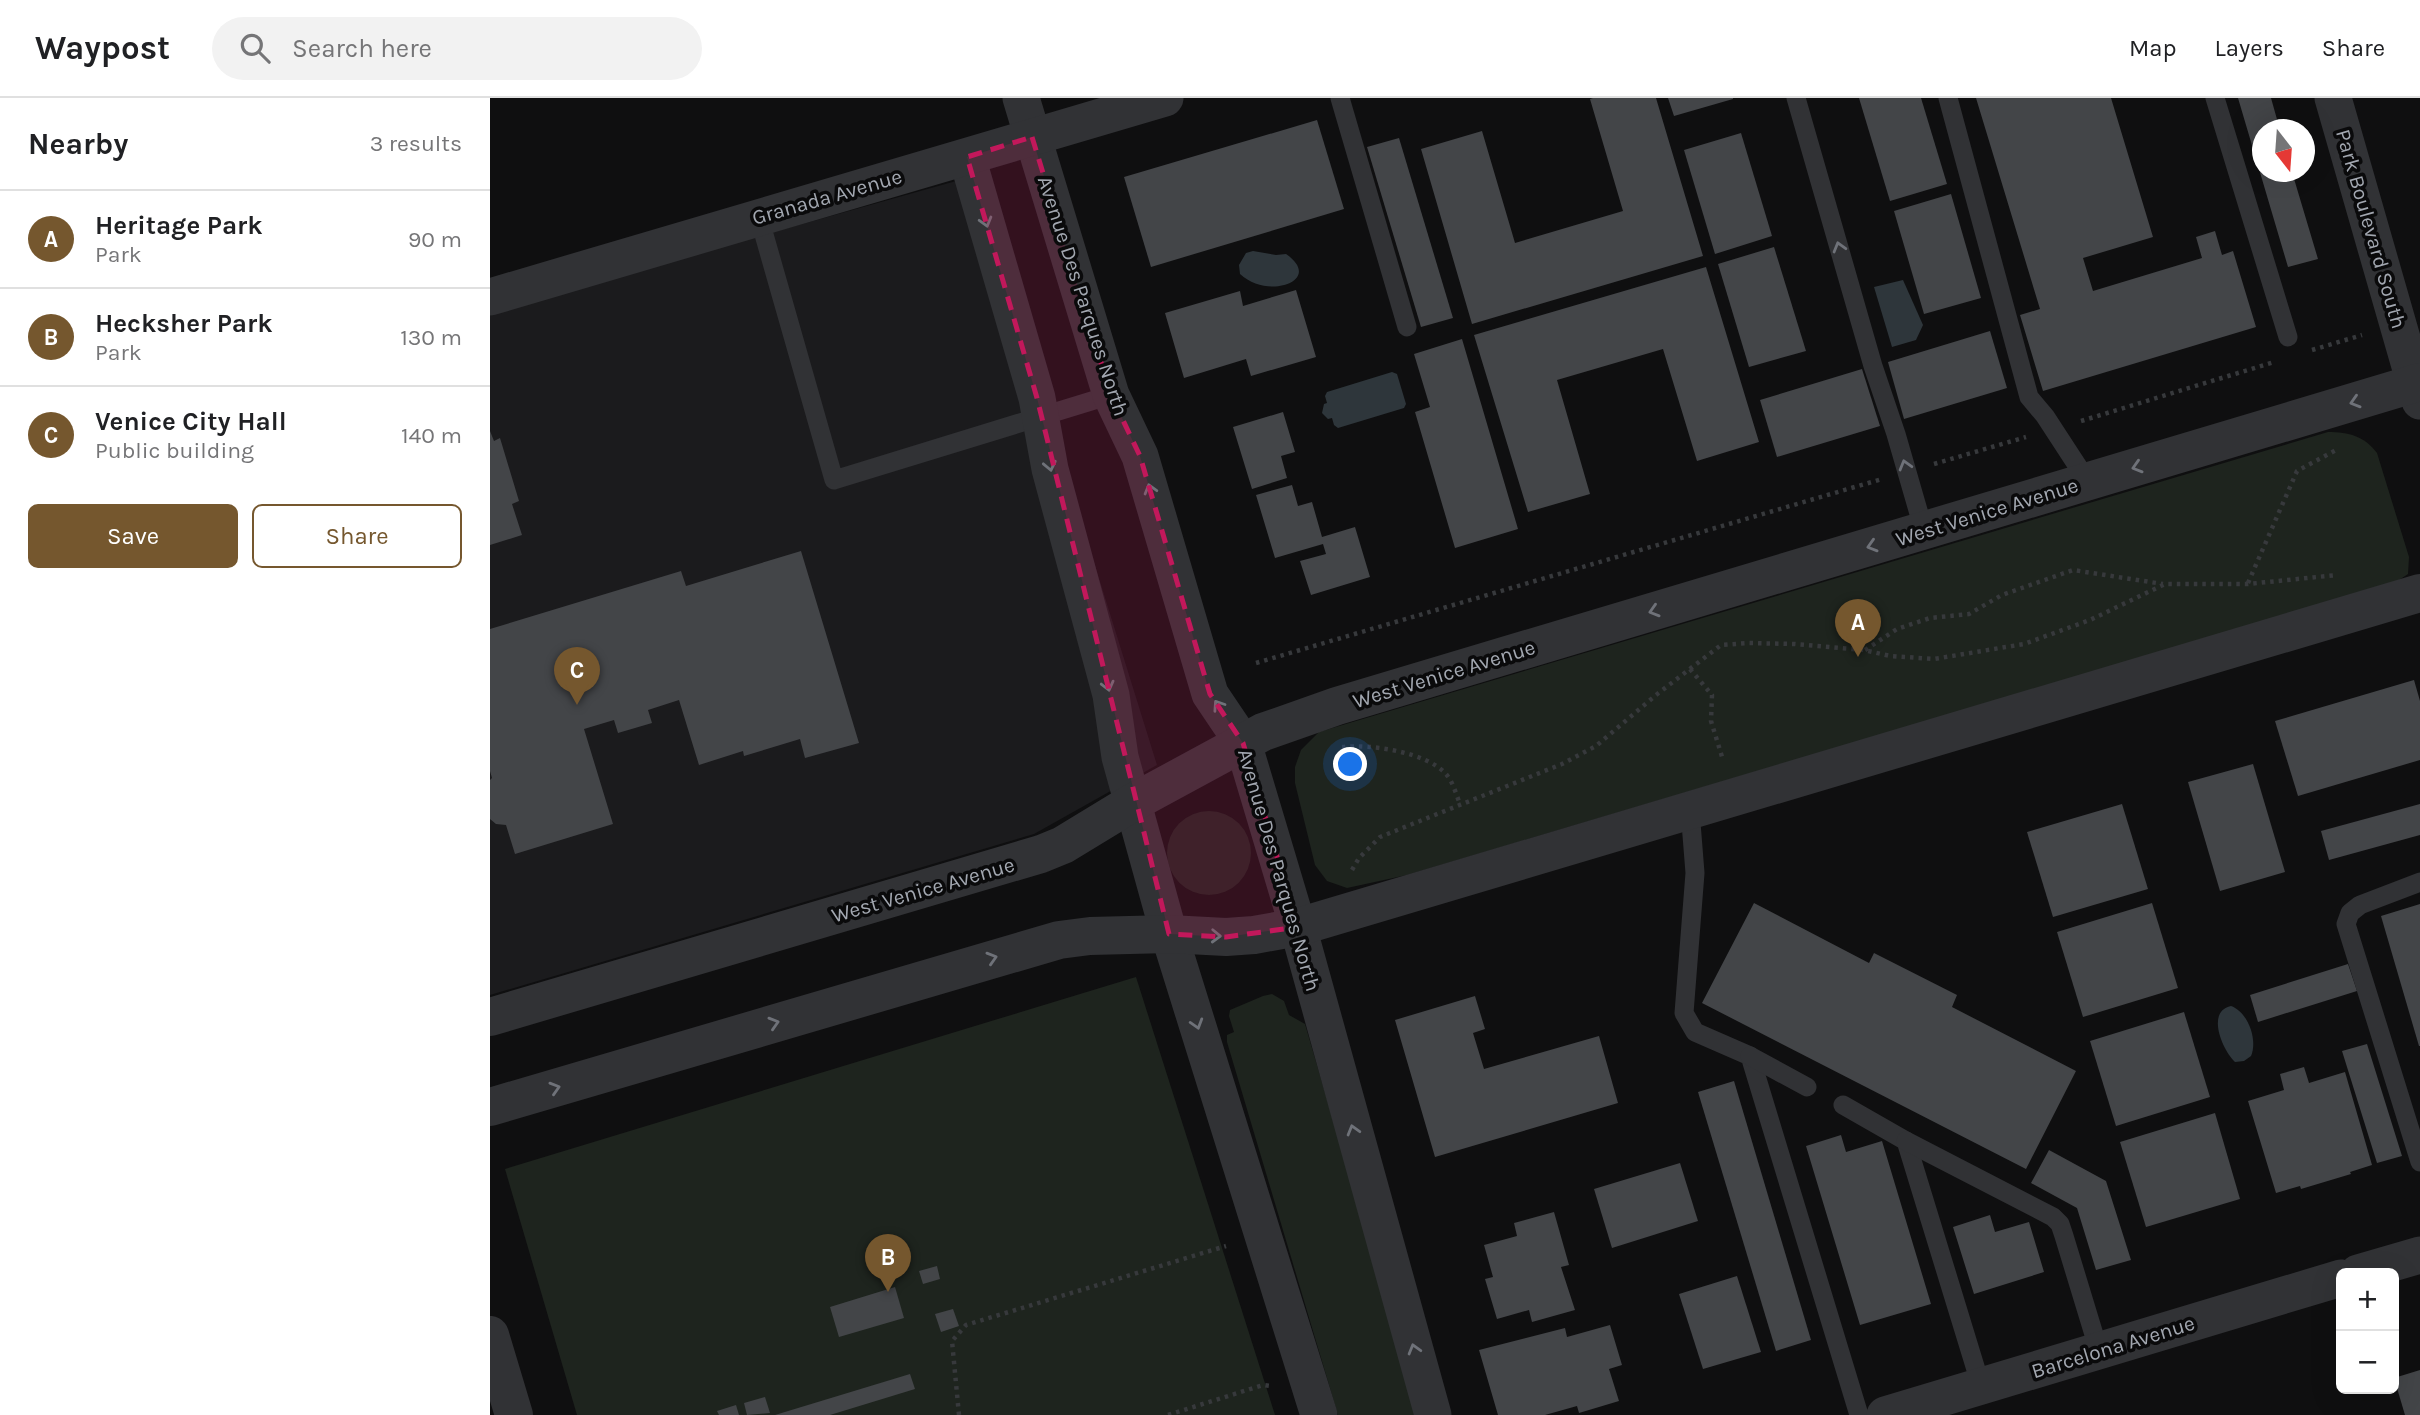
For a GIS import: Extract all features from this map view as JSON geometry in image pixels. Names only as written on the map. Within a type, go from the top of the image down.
[{"type":"street","name":"Avenue Des Parques North","points":[[1021,98],[1111,395],[1140,456],[1210,694],[1243,743],[1298,926],[1433,1415]]},
{"type":"street","name":"Granada Avenue","points":[[490,297],[1165,98]]},
{"type":"street","name":"Park Boulevard South","points":[[2333,98],[2418,389]]},
{"type":"street","points":[[967,157],[1037,398],[1050,469],[1111,695],[1120,757],[1132,803],[1169,934],[1319,1415]]},
{"type":"street","name":"West Venice Avenue","points":[[490,1017],[1041,854],[1276,726],[1337,706],[1924,530],[2418,389]]},
{"type":"street","points":[[490,1107],[1059,940],[1090,936],[1169,934],[1226,937],[1254,935],[1298,926],[2420,593]]},
{"type":"street","points":[[2375,1268],[2420,1255]]},
{"type":"street","name":"Barcelona Avenue","points":[[1885,1415],[2336,1280]]},
{"type":"street","points":[[490,1335],[514,1415]]},
{"type":"lane","points":[[1340,98],[1407,327]]},
{"type":"lane","points":[[1796,98],[1873,366],[1924,530]]},
{"type":"lane","points":[[1948,98],[2029,397],[2054,429],[2088,482]]},
{"type":"lane","points":[[2215,98],[2288,337]]},
{"type":"lane","points":[[759,217],[834,480],[1111,395]]},
{"type":"lane","points":[[1690,810],[1695,873],[1684,1013],[1695,1032],[1750,1056],[1807,1087]]},
{"type":"lane","points":[[2420,882],[2360,905],[2350,913],[2346,924],[2420,1162]]},
{"type":"lane","points":[[1750,1056],[1859,1415]]},
{"type":"lane","points":[[1843,1105],[1906,1141],[2053,1217],[2060,1224],[2099,1351]]},
{"type":"lane","points":[[1906,1141],[1981,1386]]},
{"type":"path","points":[[2310,350],[2362,335]]},
{"type":"path","points":[[1256,663],[2054,429],[2285,358]]},
{"type":"path","points":[[2248,584],[2297,471],[2341,447]]},
{"type":"path","points":[[1864,650],[1896,629],[1930,618],[1969,614],[2002,595],[2073,570],[2165,584],[2248,584],[2348,573]]},
{"type":"path","points":[[1350,874],[1359,858],[1380,837],[1562,764],[1596,746],[1721,645],[1795,644],[1934,659],[2024,644],[2090,620],[2165,584]]},
{"type":"path","points":[[1690,669],[1712,695],[1712,721],[1724,764]]},
{"type":"path","points":[[1337,748],[1379,748],[1424,761],[1439,768],[1446,775],[1460,804]]},
{"type":"path","points":[[959,1415],[952,1341],[966,1325],[1226,1246]]},
{"type":"path","points":[[1168,1415],[1263,1385],[1277,1389]]},
{"type":"highlighted area","points":[[1032,137],[1111,395],[1140,456],[1210,694],[1243,743],[1298,927],[1226,937],[1169,934],[1037,398],[967,157]]},
{"type":"shaded area","points":[[974,176],[1157,765],[1034,834],[490,995],[490,311]]},
{"type":"shaded area","points":[[1253,251],[1286,254],[1296,263],[1299,272],[1296,279],[1277,286],[1252,282],[1240,274],[1239,265],[1246,253]]},
{"type":"shaded area","points":[[1903,280],[1923,325],[1916,340],[1892,347],[1874,287]]},
{"type":"shaded area","points":[[1392,372],[1397,374],[1406,404],[1404,408],[1338,428],[1332,418],[1328,419],[1322,413],[1324,404],[1327,403],[1327,392]]},
{"type":"shaded area","points":[[2328,432],[2356,436],[2377,453],[2409,557],[2408,574],[2396,582],[1407,875],[1347,888],[1327,881],[1315,865],[1295,783],[1295,767],[1301,750],[1319,732]]},
{"type":"shaded area","points":[[1209,811],[1225,814],[1239,823],[1248,837],[1251,853],[1248,869],[1239,883],[1225,892],[1209,895],[1193,892],[1179,883],[1170,869],[1167,853],[1170,837],[1179,823],[1193,814]]},
{"type":"shaded area","points":[[1136,977],[1275,1415],[577,1415],[505,1169]]},
{"type":"shaded area","points":[[1272,994],[1284,1001],[1289,1015],[1305,1024],[1419,1415],[1338,1415],[1227,1042],[1227,1035],[1234,1032],[1230,1010]]},
{"type":"shaded area","points":[[2231,1006],[2247,1020],[2252,1035],[2253,1050],[2251,1056],[2244,1061],[2235,1062],[2221,1040],[2219,1015],[2223,1009]]},
{"type":"building","points":[[1656,98],[1703,256],[1472,324],[1421,149],[1482,131],[1515,243],[1623,211],[1590,99]]},
{"type":"building","points":[[1668,98],[1733,98],[1733,99],[1674,116]]},
{"type":"building","points":[[1859,98],[1921,98],[1947,184],[1890,201]]},
{"type":"building","points":[[1976,98],[2111,98],[2153,237],[2083,258],[2093,291],[2202,258],[2196,237],[2215,231],[2222,255],[2233,251],[2256,327],[2043,391],[2020,315],[2040,309]]},
{"type":"building","points":[[2238,98],[2271,98],[2277,119],[2252,119],[2252,145]]},
{"type":"building","points":[[1317,120],[1344,209],[1151,267],[1124,177]]},
{"type":"building","points":[[1741,133],[1772,236],[1715,254],[1684,150]]},
{"type":"building","points":[[1399,138],[1453,318],[1421,327],[1367,147]]},
{"type":"building","points":[[2263,182],[2295,182],[2318,259],[2288,267]]},
{"type":"building","points":[[1951,194],[1981,298],[1924,314],[1894,211]]},
{"type":"building","points":[[1774,247],[1806,351],[1749,367],[1718,264]]},
{"type":"building","points":[[1706,267],[1759,442],[1697,461],[1663,349],[1557,380],[1590,494],[1528,512],[1474,335]]},
{"type":"building","points":[[1296,290],[1316,357],[1251,376],[1246,359],[1184,378],[1165,313],[1240,291],[1243,306]]},
{"type":"building","points":[[1990,331],[2007,388],[1904,419],[1888,362]]},
{"type":"building","points":[[1462,339],[1518,529],[1455,548],[1415,412],[1430,407],[1414,354]]},
{"type":"building","points":[[1862,369],[1880,426],[1777,457],[1760,400]]},
{"type":"building","points":[[1283,412],[1295,452],[1281,456],[1287,478],[1252,489],[1233,427]]},
{"type":"building","points":[[490,431],[494,441],[500,438],[519,501],[512,504],[522,535],[490,545]]},
{"type":"building","points":[[1292,485],[1298,506],[1312,502],[1322,537],[1355,527],[1370,577],[1311,595],[1300,561],[1326,554],[1323,544],[1275,558],[1256,495]]},
{"type":"building","points":[[801,551],[859,743],[805,758],[800,739],[744,756],[743,751],[699,765],[679,700],[648,710],[652,723],[618,733],[614,720],[584,729],[613,824],[515,854],[506,825],[496,824],[490,819],[490,629],[681,571],[686,586]]},
{"type":"building","points":[[2414,680],[2420,701],[2420,760],[2298,796],[2275,721]]},
{"type":"building","points":[[2253,764],[2285,872],[2220,891],[2188,782]]},
{"type":"building","points":[[2122,804],[2148,889],[2053,917],[2027,832]]},
{"type":"building","points":[[2420,804],[2420,835],[2329,860],[2321,831]]},
{"type":"building","points":[[1754,903],[1869,963],[1874,953],[1957,995],[1952,1007],[2076,1071],[2026,1169],[1702,1003]]},
{"type":"building","points":[[2152,903],[2178,988],[2083,1017],[2057,932]]},
{"type":"building","points":[[2420,904],[2420,1046],[2419,1046],[2381,916]]},
{"type":"building","points":[[2348,964],[2357,991],[2258,1022],[2250,995]]},
{"type":"building","points":[[1475,996],[1485,1029],[1473,1033],[1484,1069],[1599,1036],[1618,1103],[1435,1157],[1395,1020]]},
{"type":"building","points":[[2184,1012],[2210,1097],[2116,1126],[2090,1041]]},
{"type":"building","points":[[2367,1044],[2402,1156],[2377,1163],[2342,1051]]},
{"type":"building","points":[[2304,1067],[2309,1083],[2345,1072],[2372,1165],[2301,1189],[2300,1186],[2276,1193],[2248,1101],[2284,1090],[2280,1074]]},
{"type":"building","points":[[1734,1081],[1811,1340],[1776,1351],[1698,1092]]},
{"type":"building","points":[[2215,1113],[2240,1199],[2146,1227],[2120,1142]]},
{"type":"building","points":[[1841,1135],[1846,1152],[1882,1141],[1931,1304],[1860,1325],[1806,1146]]},
{"type":"building","points":[[2049,1150],[2106,1181],[2131,1260],[2096,1270],[2077,1208],[2031,1183]]},
{"type":"building","points":[[1680,1163],[1698,1221],[1612,1248],[1594,1189]]},
{"type":"building","points":[[1554,1212],[1569,1265],[1561,1267],[1575,1310],[1532,1322],[1529,1310],[1497,1319],[1485,1279],[1493,1277],[1484,1245],[1517,1236],[1514,1223]]},
{"type":"building","points":[[1990,1215],[1995,1232],[2029,1222],[2044,1272],[1974,1294],[1953,1227]]},
{"type":"building","points":[[937,1266],[940,1279],[923,1284],[919,1271]]},
{"type":"building","points":[[1737,1276],[1761,1352],[1703,1369],[1679,1294]]},
{"type":"building","points":[[895,1287],[904,1318],[839,1337],[830,1307]]},
{"type":"building","points":[[953,1309],[959,1326],[941,1332],[935,1314]]},
{"type":"building","points":[[1610,1325],[1622,1365],[1609,1369],[1619,1401],[1579,1413],[1577,1406],[1545,1415],[1498,1415],[1479,1350],[1565,1328],[1567,1337]]},
{"type":"building","points":[[2420,1370],[2420,1415],[2405,1415],[2399,1394],[2399,1376]]},
{"type":"building","points":[[910,1374],[915,1389],[830,1415],[775,1415]]},
{"type":"building","points":[[765,1397],[770,1413],[747,1415],[744,1403]]},
{"type":"building","points":[[736,1405],[739,1415],[719,1415],[717,1411]]},
{"type":"place","name":"Heritage Park","points":[[1858,657]]},
{"type":"place","name":"Venice City Hall","points":[[577,705]]},
{"type":"place","name":"Hecksher Park","points":[[888,1292]]}]
